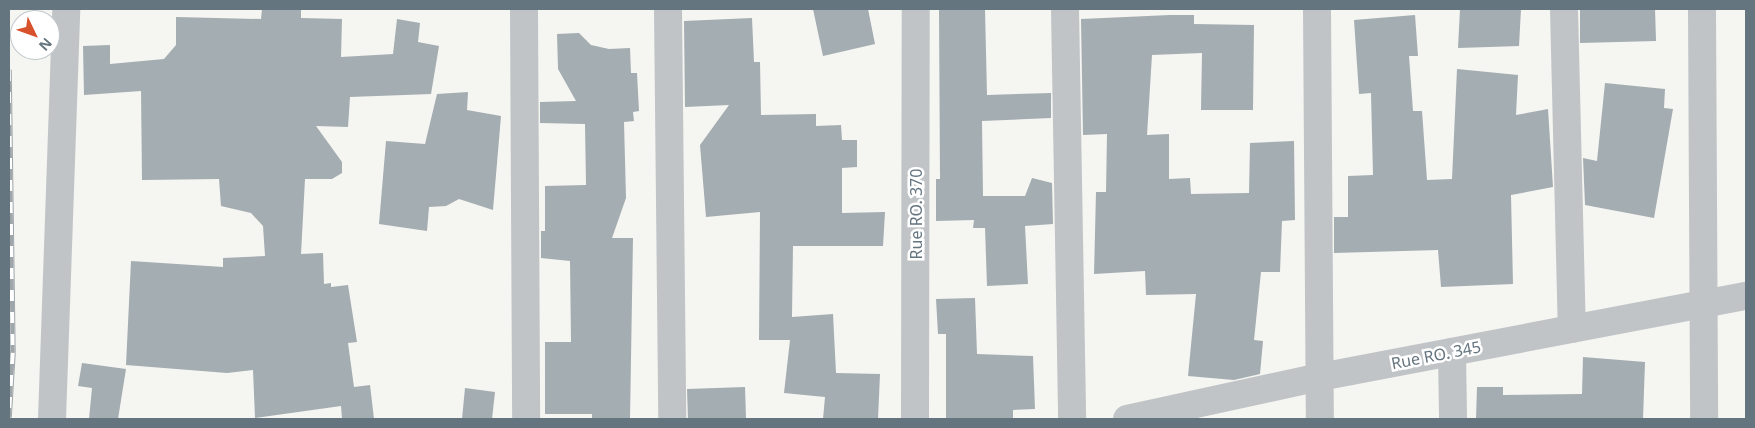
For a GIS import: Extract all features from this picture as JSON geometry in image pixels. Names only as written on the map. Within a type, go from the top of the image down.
[{"type":"street","points":[[52,419],[66,9]]},
{"type":"street","points":[[524,9],[526,419]]},
{"type":"street","points":[[668,9],[672,419]]},
{"type":"street","name":"Rue RO. 370","points":[[915,419],[916,9]]},
{"type":"street","points":[[1065,9],[1072,419]]},
{"type":"street","points":[[1317,9],[1320,419]]},
{"type":"street","points":[[1564,9],[1572,329]]},
{"type":"street","points":[[1702,9],[1704,419]]},
{"type":"street","name":"Rue RO. 345","points":[[1127,419],[1320,377],[1746,296]]},
{"type":"street","points":[[1452,352],[1454,419]]},
{"type":"building","points":[[262,9],[301,9],[301,18],[342,19],[341,57],[393,54],[397,19],[420,23],[418,42],[439,46],[431,94],[350,97],[348,127],[316,126],[342,162],[342,173],[332,179],[305,179],[301,254],[323,253],[324,284],[331,283],[331,287],[348,285],[357,342],[348,343],[354,387],[370,385],[374,419],[342,419],[341,406],[255,418],[253,370],[227,373],[126,365],[131,261],[223,267],[223,258],[265,256],[263,226],[251,213],[221,206],[219,179],[142,180],[141,91],[84,95],[83,46],[110,45],[110,64],[164,59],[176,45],[176,17],[261,19]]},
{"type":"building","points":[[813,9],[868,9],[875,44],[823,56]]},
{"type":"building","points":[[939,9],[985,9],[987,95],[1051,93],[1051,118],[982,121],[983,196],[1025,196],[1032,178],[1052,183],[1053,224],[1025,226],[1028,284],[987,286],[985,228],[973,228],[974,220],[936,221],[936,179],[940,179]]},
{"type":"building","points":[[1460,9],[1521,9],[1519,46],[1458,48]]},
{"type":"building","points":[[1580,9],[1655,9],[1656,41],[1580,43]]},
{"type":"building","points":[[1194,15],[1194,24],[1254,25],[1253,110],[1201,110],[1202,53],[1152,55],[1147,135],[1169,134],[1169,179],[1190,178],[1191,194],[1249,193],[1250,143],[1294,141],[1295,220],[1282,221],[1280,272],[1261,272],[1254,340],[1263,341],[1260,374],[1234,380],[1188,376],[1196,294],[1146,295],[1145,271],[1094,274],[1096,192],[1106,192],[1107,134],[1083,135],[1081,19]]},
{"type":"building","points":[[1415,15],[1418,56],[1409,56],[1413,111],[1422,111],[1427,180],[1452,179],[1457,69],[1518,75],[1516,115],[1548,109],[1553,187],[1511,195],[1513,284],[1441,287],[1438,250],[1334,253],[1334,217],[1348,217],[1348,176],[1373,175],[1371,93],[1359,94],[1354,20]]},
{"type":"building","points":[[752,18],[754,62],[760,62],[761,115],[816,114],[816,126],[841,125],[842,140],[857,140],[857,167],[842,168],[842,213],[885,212],[883,246],[793,246],[792,317],[833,314],[836,373],[880,374],[878,419],[823,419],[825,397],[784,393],[790,340],[759,340],[760,212],[706,217],[700,145],[729,105],[685,107],[684,21]]},
{"type":"building","points":[[579,33],[591,45],[609,49],[630,48],[631,73],[637,73],[639,111],[633,112],[634,121],[624,122],[626,198],[612,238],[633,238],[630,419],[592,419],[592,414],[545,414],[545,342],[571,342],[570,261],[541,258],[541,231],[545,231],[545,186],[586,185],[585,124],[540,123],[540,102],[576,101],[558,69],[557,34]]},
{"type":"building","points":[[1605,83],[1665,89],[1664,108],[1673,109],[1654,218],[1585,205],[1583,158],[1597,161]]},
{"type":"building","points":[[468,92],[467,110],[501,116],[493,210],[459,199],[446,206],[429,207],[427,231],[379,224],[386,141],[425,144],[437,94]]},
{"type":"building","points":[[975,298],[977,354],[1033,356],[1035,409],[1013,410],[1013,418],[946,418],[946,334],[938,334],[936,299]]},
{"type":"building","points":[[1583,357],[1645,362],[1643,419],[1476,419],[1477,387],[1503,387],[1503,395],[1582,394]]},
{"type":"building","points":[[82,363],[126,369],[118,419],[89,419],[92,388],[78,386]]},
{"type":"building","points":[[745,387],[746,419],[688,419],[687,389]]},
{"type":"building","points":[[465,388],[495,392],[492,419],[462,419]]},
{"type":"railway","points":[[9,70],[13,353],[9,418]]}]
